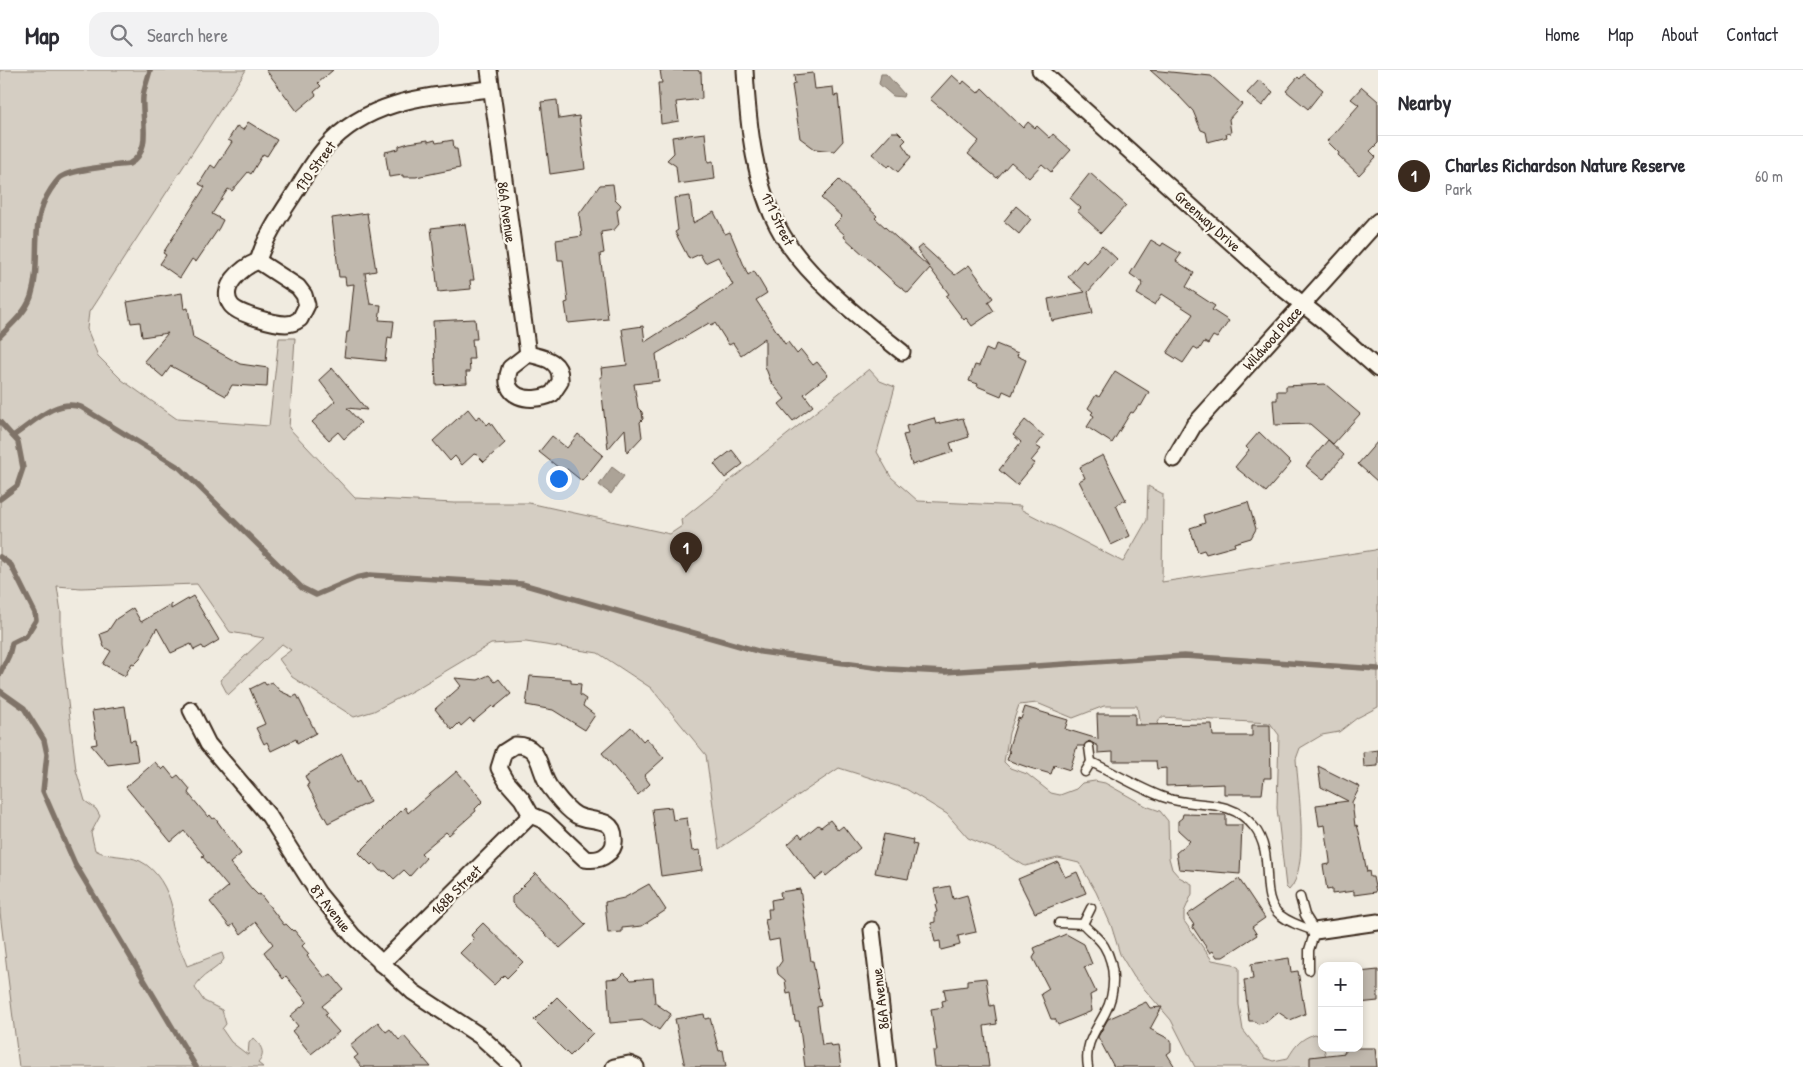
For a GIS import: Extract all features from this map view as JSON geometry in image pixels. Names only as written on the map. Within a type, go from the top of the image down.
[{"type":"street","name":"86A Avenue","points":[[489,70],[528,354]]},
{"type":"street","name":"171 Street","points":[[745,70],[760,182],[780,231],[797,256],[820,281],[902,352]]},
{"type":"street","name":"Greenway Drive","points":[[1040,70],[1276,283],[1378,369]]},
{"type":"street","name":"170 Street","points":[[258,261],[264,240],[314,163],[327,145],[349,125],[372,111],[397,102],[491,89]]},
{"type":"street","name":"Wildwood Place","points":[[1174,459],[1194,425],[1378,222]]},
{"type":"street","points":[[258,261],[302,290],[307,305],[300,319],[284,324],[241,312],[232,307],[228,294],[231,283],[248,266],[258,261]]},
{"type":"street","name":"87 Avenue","points":[[191,710],[203,737],[269,816],[326,904],[381,964],[426,1002],[487,1041],[514,1067]]},
{"type":"street","points":[[515,745],[525,745],[534,750],[542,776],[550,789],[575,814],[607,823],[613,832],[614,844],[602,858],[585,859],[545,821],[531,815],[522,799],[507,782],[499,768],[504,752],[515,745]]},
{"type":"street","name":"168B Street","points":[[381,964],[531,815]]},
{"type":"street","points":[[1315,931],[1378,922]]},
{"type":"street","name":"86A Avenue","points":[[872,930],[888,1067]]},
{"type":"street","points":[[614,1067],[629,1064],[636,1067]]},
{"type":"lane","points":[[1085,772],[1091,762],[1089,747]]},
{"type":"lane","points":[[1091,762],[1162,797],[1179,801],[1217,804],[1240,814],[1254,826],[1264,844],[1268,866],[1268,892],[1276,910],[1290,921],[1315,931]]},
{"type":"lane","points":[[1300,897],[1305,915],[1315,931],[1309,950],[1309,970]]},
{"type":"lane","points":[[1083,924],[1091,908]]},
{"type":"lane","points":[[1059,923],[1083,924],[1100,939],[1108,953],[1113,981],[1109,1005],[1089,1042],[1088,1067]]},
{"type":"shaded area","points":[[0,70],[246,70],[89,312],[87,329],[98,356],[122,380],[177,419],[269,426],[279,338],[295,338],[289,428],[355,498],[454,503],[529,503],[670,534],[682,526],[681,520],[869,369],[880,381],[895,387],[877,452],[891,477],[918,501],[1021,506],[1020,509],[1123,562],[1147,520],[1148,486],[1163,494],[1162,582],[1375,550],[1378,547],[1378,707],[1357,718],[1339,732],[1322,735],[1300,748],[1296,759],[1301,847],[1295,880],[1289,890],[1286,887],[1277,808],[1279,735],[1270,723],[1161,717],[1154,730],[1141,733],[1137,706],[1104,706],[1073,718],[1037,703],[1019,705],[1009,733],[1004,762],[1010,768],[1027,774],[1051,793],[1060,795],[1076,789],[1082,783],[1095,781],[1105,783],[1146,806],[1160,811],[1168,821],[1169,858],[1172,869],[1179,877],[1192,884],[1192,894],[1184,912],[1184,921],[1212,960],[1233,964],[1239,968],[1239,1005],[1243,1030],[1265,1058],[1273,1061],[1288,1058],[1302,1040],[1315,1034],[1318,1035],[1318,1052],[1325,1052],[1328,1067],[1195,1067],[1171,1020],[1134,977],[1120,954],[1111,925],[1096,892],[1079,863],[1058,858],[1025,866],[1002,852],[968,838],[947,814],[906,789],[839,768],[719,849],[706,755],[651,688],[598,653],[526,642],[491,644],[414,690],[374,711],[354,717],[292,677],[279,659],[291,650],[282,644],[228,695],[220,680],[264,638],[230,632],[197,584],[81,588],[57,586],[61,612],[61,643],[76,770],[85,801],[96,809],[100,816],[91,833],[95,850],[140,861],[157,875],[165,887],[170,900],[172,927],[187,966],[222,953],[224,959],[221,963],[201,979],[195,988],[204,1001],[222,1010],[226,1024],[222,1029],[231,1042],[248,1055],[249,1043],[253,1038],[256,1041],[262,1050],[262,1056],[258,1063],[263,1067],[19,1067],[0,913]]},
{"type":"shaded area","points":[[881,74],[886,74],[904,94],[903,97],[893,96],[879,84]]},
{"type":"shaded area","points":[[612,467],[624,476],[611,494],[599,485]]},
{"type":"building","points":[[266,70],[333,70],[318,83],[321,86],[314,92],[316,95],[297,111]]},
{"type":"building","points":[[660,70],[698,70],[701,72],[702,99],[676,102],[679,121],[661,124],[658,83],[662,83]]},
{"type":"building","points":[[1150,70],[1211,76],[1242,104],[1229,119],[1231,133],[1226,134],[1227,137],[1208,142],[1206,132],[1201,130],[1193,111]]},
{"type":"building","points":[[813,73],[815,89],[833,87],[834,96],[838,95],[843,141],[834,151],[815,149],[800,138],[792,85],[795,84],[794,75]]},
{"type":"building","points":[[1304,74],[1323,90],[1308,109],[1286,91],[1298,77],[1300,79]]},
{"type":"building","points":[[952,75],[962,84],[964,81],[978,93],[982,88],[1023,128],[1028,122],[1035,128],[1037,126],[1050,138],[1053,134],[1071,150],[1051,172],[1042,164],[1029,178],[1011,162],[997,178],[968,154],[979,141],[930,99]]},
{"type":"building","points":[[1259,80],[1273,92],[1262,106],[1247,93]]},
{"type":"building","points":[[1362,87],[1378,101],[1378,143],[1370,151],[1376,157],[1359,175],[1338,155],[1339,153],[1327,141],[1359,105],[1351,99]]},
{"type":"building","points":[[557,100],[559,119],[579,116],[585,169],[550,174],[541,102]]},
{"type":"building","points":[[248,122],[277,140],[267,156],[263,154],[251,174],[248,172],[232,191],[228,189],[212,214],[223,220],[219,228],[196,262],[192,259],[180,278],[160,264],[166,255],[163,253],[205,187],[199,184],[211,165],[215,168],[232,142],[228,140],[237,126],[243,130]]},
{"type":"building","points":[[892,132],[898,132],[906,140],[902,144],[911,157],[898,172],[890,165],[888,167],[872,154]]},
{"type":"building","points":[[705,133],[708,162],[713,161],[715,179],[678,184],[676,166],[667,160],[674,153],[672,137]]},
{"type":"building","points":[[428,140],[428,142],[435,140],[436,143],[453,140],[454,149],[457,149],[460,168],[416,177],[403,177],[403,175],[389,177],[385,152],[399,149],[399,146],[409,143]]},
{"type":"building","points":[[1090,173],[1126,205],[1101,233],[1077,211],[1081,208],[1070,198]]},
{"type":"building","points":[[839,180],[877,216],[875,218],[929,267],[917,249],[922,245],[955,275],[969,265],[993,298],[988,302],[994,311],[972,326],[966,318],[964,320],[946,296],[949,294],[930,268],[908,293],[896,284],[844,237],[845,235],[834,225],[842,217],[821,198]]},
{"type":"building","points":[[613,184],[615,199],[621,205],[617,211],[619,224],[614,230],[601,232],[604,253],[600,254],[608,319],[568,323],[565,303],[568,302],[563,260],[558,260],[556,240],[582,236],[579,214],[600,185]]},
{"type":"building","points":[[690,196],[693,223],[714,212],[725,234],[730,232],[748,275],[754,271],[767,293],[756,300],[785,344],[788,342],[797,354],[801,350],[813,365],[817,362],[828,375],[804,394],[813,406],[793,421],[779,404],[785,399],[771,382],[765,366],[765,338],[741,355],[733,343],[729,345],[715,323],[711,325],[709,323],[656,354],[659,381],[634,384],[638,408],[642,412],[643,419],[640,422],[642,437],[627,453],[625,429],[608,449],[600,377],[602,377],[601,368],[627,365],[622,329],[643,326],[645,342],[733,285],[718,257],[705,263],[700,254],[689,259],[675,232],[678,230],[674,198]]},
{"type":"building","points":[[1016,206],[1031,219],[1019,234],[1004,221]]},
{"type":"building","points":[[367,213],[376,271],[365,273],[370,304],[381,305],[379,320],[394,321],[392,338],[388,337],[385,361],[344,357],[347,332],[349,332],[354,284],[346,285],[345,277],[339,277],[332,218]]},
{"type":"building","points":[[465,224],[474,280],[470,280],[471,289],[438,292],[431,228]]},
{"type":"building","points":[[1151,240],[1161,246],[1163,243],[1181,254],[1176,261],[1194,273],[1186,287],[1215,306],[1212,310],[1229,321],[1217,338],[1213,336],[1208,344],[1204,342],[1199,350],[1194,347],[1183,363],[1167,353],[1193,314],[1162,294],[1155,305],[1137,294],[1143,283],[1130,274]]},
{"type":"building","points":[[1102,245],[1117,259],[1088,292],[1093,313],[1052,321],[1048,299],[1085,292],[1068,277],[1083,260],[1086,263]]},
{"type":"building","points":[[182,293],[184,309],[188,308],[193,338],[240,364],[268,368],[267,387],[232,385],[226,396],[171,366],[163,377],[144,361],[168,333],[142,337],[140,322],[131,323],[127,302]]},
{"type":"building","points":[[475,319],[477,339],[472,339],[474,359],[469,359],[470,372],[466,372],[467,383],[436,385],[433,321]]},
{"type":"building","points":[[996,344],[1018,353],[1017,356],[1026,360],[1012,395],[1003,391],[1001,396],[969,381],[975,365],[979,366],[986,349],[993,352]]},
{"type":"building","points":[[332,368],[367,410],[347,408],[361,423],[344,439],[338,432],[329,440],[312,422],[335,401],[319,380]]},
{"type":"building","points":[[1115,371],[1149,392],[1141,406],[1139,405],[1133,413],[1131,412],[1112,443],[1087,427],[1094,416],[1091,414],[1093,412],[1088,408],[1096,395],[1099,397]]},
{"type":"building","points":[[1325,384],[1360,414],[1333,444],[1310,424],[1275,425],[1273,400],[1277,400],[1277,391],[1286,391],[1286,386]]},
{"type":"building","points":[[468,409],[476,419],[480,416],[487,425],[490,422],[505,443],[484,462],[474,454],[462,465],[455,456],[450,461],[433,441]]},
{"type":"building","points":[[934,418],[936,424],[963,418],[969,437],[950,443],[953,452],[912,465],[903,435],[908,434],[906,426]]},
{"type":"building","points":[[1025,420],[1044,436],[1036,446],[1041,449],[1031,461],[1035,463],[1017,485],[999,470],[1021,442],[1013,435]]},
{"type":"building","points":[[1259,432],[1291,463],[1266,492],[1235,467],[1249,450],[1246,447]]},
{"type":"building","points":[[578,434],[603,455],[582,481],[567,469],[564,472],[539,452],[552,436],[567,448]]},
{"type":"building","points":[[1328,440],[1344,455],[1323,480],[1306,466]]},
{"type":"building","points":[[1378,441],[1378,482],[1358,464]]},
{"type":"building","points":[[732,450],[743,464],[725,478],[714,464]]},
{"type":"building","points":[[1103,455],[1126,500],[1116,505],[1130,536],[1111,545],[1079,481],[1085,478],[1080,467]]},
{"type":"building","points":[[1248,502],[1256,529],[1251,538],[1234,543],[1235,546],[1206,554],[1204,550],[1198,552],[1190,528],[1205,523],[1203,515]]},
{"type":"building","points":[[193,596],[219,640],[204,649],[202,646],[194,650],[191,644],[171,653],[157,628],[140,658],[134,664],[132,663],[125,676],[103,664],[111,651],[104,647],[100,634],[108,631],[116,619],[133,608],[141,622],[171,604],[171,609]]},
{"type":"building","points":[[489,675],[495,682],[499,679],[511,694],[494,708],[492,706],[473,722],[470,718],[461,726],[459,723],[452,730],[435,709],[461,686],[455,678],[478,680]]},
{"type":"building","points":[[530,676],[571,679],[571,683],[581,684],[580,695],[586,699],[583,706],[595,715],[585,730],[553,710],[526,705]]},
{"type":"building","points":[[264,682],[266,685],[272,682],[280,691],[293,697],[297,695],[316,733],[297,743],[296,739],[271,751],[267,742],[264,744],[256,728],[265,724],[250,689]]},
{"type":"building","points":[[125,706],[130,741],[135,740],[138,761],[108,765],[91,745],[97,744],[92,711]]},
{"type":"building","points":[[1025,707],[1068,720],[1065,729],[1098,739],[1097,714],[1135,714],[1135,725],[1212,724],[1213,736],[1252,736],[1252,725],[1270,725],[1271,778],[1264,778],[1262,794],[1224,794],[1224,784],[1166,786],[1166,768],[1157,769],[1156,761],[1113,761],[1113,752],[1098,753],[1098,746],[1089,741],[1084,746],[1077,746],[1070,770],[1054,765],[1051,774],[1030,768],[1007,760],[1010,751],[1008,750],[1018,718],[1021,719]]},
{"type":"building","points":[[631,727],[643,741],[646,738],[664,758],[644,776],[650,784],[638,795],[602,753]]},
{"type":"building","points":[[1378,750],[1378,766],[1364,767],[1363,752]]},
{"type":"building","points":[[342,754],[356,783],[359,781],[370,802],[328,823],[307,785],[309,784],[305,776]]},
{"type":"building","points":[[155,762],[162,770],[165,767],[174,778],[178,775],[190,789],[188,793],[208,817],[210,815],[213,819],[215,818],[241,854],[230,863],[252,889],[258,895],[260,894],[284,925],[286,924],[294,930],[305,943],[302,946],[309,954],[307,956],[325,978],[331,974],[343,989],[322,1006],[328,1013],[325,1014],[330,1022],[339,1032],[311,1054],[292,1031],[298,1026],[290,1016],[307,1002],[286,976],[283,979],[264,952],[273,944],[256,922],[241,934],[234,924],[230,927],[210,902],[228,887],[184,831],[171,842],[126,787]]},
{"type":"building","points":[[1318,766],[1360,787],[1352,802],[1355,826],[1357,825],[1359,832],[1367,872],[1369,871],[1370,877],[1373,877],[1376,892],[1354,895],[1354,891],[1332,894],[1332,889],[1327,890],[1323,865],[1330,864],[1330,861],[1325,825],[1319,826],[1316,805],[1348,801],[1321,787]]},
{"type":"building","points":[[457,771],[483,801],[475,809],[476,811],[449,835],[446,832],[421,853],[426,858],[410,876],[404,870],[394,879],[386,871],[380,871],[373,863],[371,865],[359,853],[405,807],[408,813]]},
{"type":"building","points":[[671,807],[673,820],[687,818],[692,851],[700,850],[702,870],[661,876],[652,809]]},
{"type":"building","points":[[1183,814],[1226,815],[1226,825],[1242,825],[1240,874],[1179,869],[1176,853],[1190,841],[1178,830],[1178,821],[1182,818]]},
{"type":"building","points":[[830,820],[838,830],[843,826],[860,848],[826,876],[824,873],[815,880],[788,844],[799,834],[802,838],[818,825],[821,827]]},
{"type":"building","points":[[884,834],[913,840],[912,844],[917,845],[908,879],[875,873]]},
{"type":"building","points":[[1058,862],[1065,877],[1077,872],[1086,893],[1035,913],[1018,879]]},
{"type":"building","points":[[536,873],[586,925],[560,948],[512,903],[512,897]]},
{"type":"building","points":[[1239,879],[1265,918],[1252,927],[1257,935],[1223,957],[1217,957],[1213,951],[1210,953],[1187,915]]},
{"type":"building","points":[[649,884],[666,910],[642,926],[622,928],[622,932],[608,933],[605,902],[624,898]]},
{"type":"building","points":[[950,886],[953,899],[967,895],[976,932],[958,936],[960,945],[941,950],[940,941],[935,942],[931,923],[935,922],[935,913],[937,912],[935,905],[938,904],[934,889]]},
{"type":"building","points":[[800,889],[811,961],[813,961],[821,1006],[817,1007],[822,1045],[838,1046],[841,1067],[805,1067],[799,1021],[795,1021],[791,993],[787,994],[785,980],[778,974],[777,968],[782,961],[779,939],[769,941],[765,920],[769,919],[768,909],[772,909],[771,900],[781,898],[780,892]]},
{"type":"building","points":[[483,923],[523,962],[507,978],[504,975],[494,985],[460,953],[474,939],[471,935]]},
{"type":"building","points":[[1066,934],[1084,944],[1092,964],[1084,967],[1096,992],[1090,995],[1092,1011],[1058,1025],[1055,1019],[1051,1019],[1041,994],[1049,989],[1033,958],[1036,953],[1034,948]]},
{"type":"building","points":[[1289,958],[1291,972],[1298,971],[1305,1014],[1290,1020],[1278,1012],[1266,1022],[1258,1024],[1254,1021],[1249,1021],[1244,980],[1253,979],[1251,964]]},
{"type":"building","points":[[1378,970],[1378,1001],[1363,1003],[1363,972]]},
{"type":"building","points":[[624,973],[631,980],[653,978],[655,1003],[671,1014],[659,1030],[644,1020],[610,1023],[607,979],[619,978]]},
{"type":"building","points":[[986,978],[990,1006],[994,1005],[997,1024],[984,1026],[989,1067],[935,1067],[933,1051],[937,1051],[931,1009],[943,1007],[942,1001],[946,1000],[944,989],[967,986],[967,980]]},
{"type":"building","points":[[557,997],[593,1033],[570,1056],[534,1020]]},
{"type":"building","points":[[1146,1002],[1150,1008],[1162,1007],[1150,1029],[1171,1040],[1171,1051],[1167,1054],[1175,1067],[1114,1067],[1098,1037],[1108,1019]]},
{"type":"building","points":[[704,1014],[705,1019],[710,1018],[719,1051],[723,1050],[726,1067],[685,1067],[675,1019]]},
{"type":"building","points":[[378,1022],[386,1032],[390,1029],[399,1040],[404,1036],[431,1067],[362,1067],[354,1058],[358,1055],[350,1045]]},
{"type":"building","points":[[1363,1048],[1375,1048],[1377,1067],[1310,1067],[1310,1057],[1363,1052]]},
{"type":"waterway","points":[[0,336],[22,313],[31,297],[36,269],[39,216],[51,189],[61,177],[67,174],[94,168],[129,164],[141,151],[144,134],[143,97],[150,70]]},
{"type":"waterway","points":[[13,436],[45,413],[54,409],[72,405],[81,407],[180,468],[302,588],[316,595],[356,578],[370,575],[522,584],[761,652],[889,669],[945,672],[1184,656],[1378,669]]},
{"type":"waterway","points":[[0,422],[18,442],[23,468],[17,486],[0,499]]},
{"type":"waterway","points":[[0,557],[11,565],[35,613],[36,620],[26,636],[12,643],[9,655],[0,674]]},
{"type":"waterway","points":[[0,691],[24,708],[44,740],[47,754],[43,791],[75,864],[196,1067]]},
{"type":"place","name":"Charles Richardson Nature Reserve","points":[[686,573]]}]
